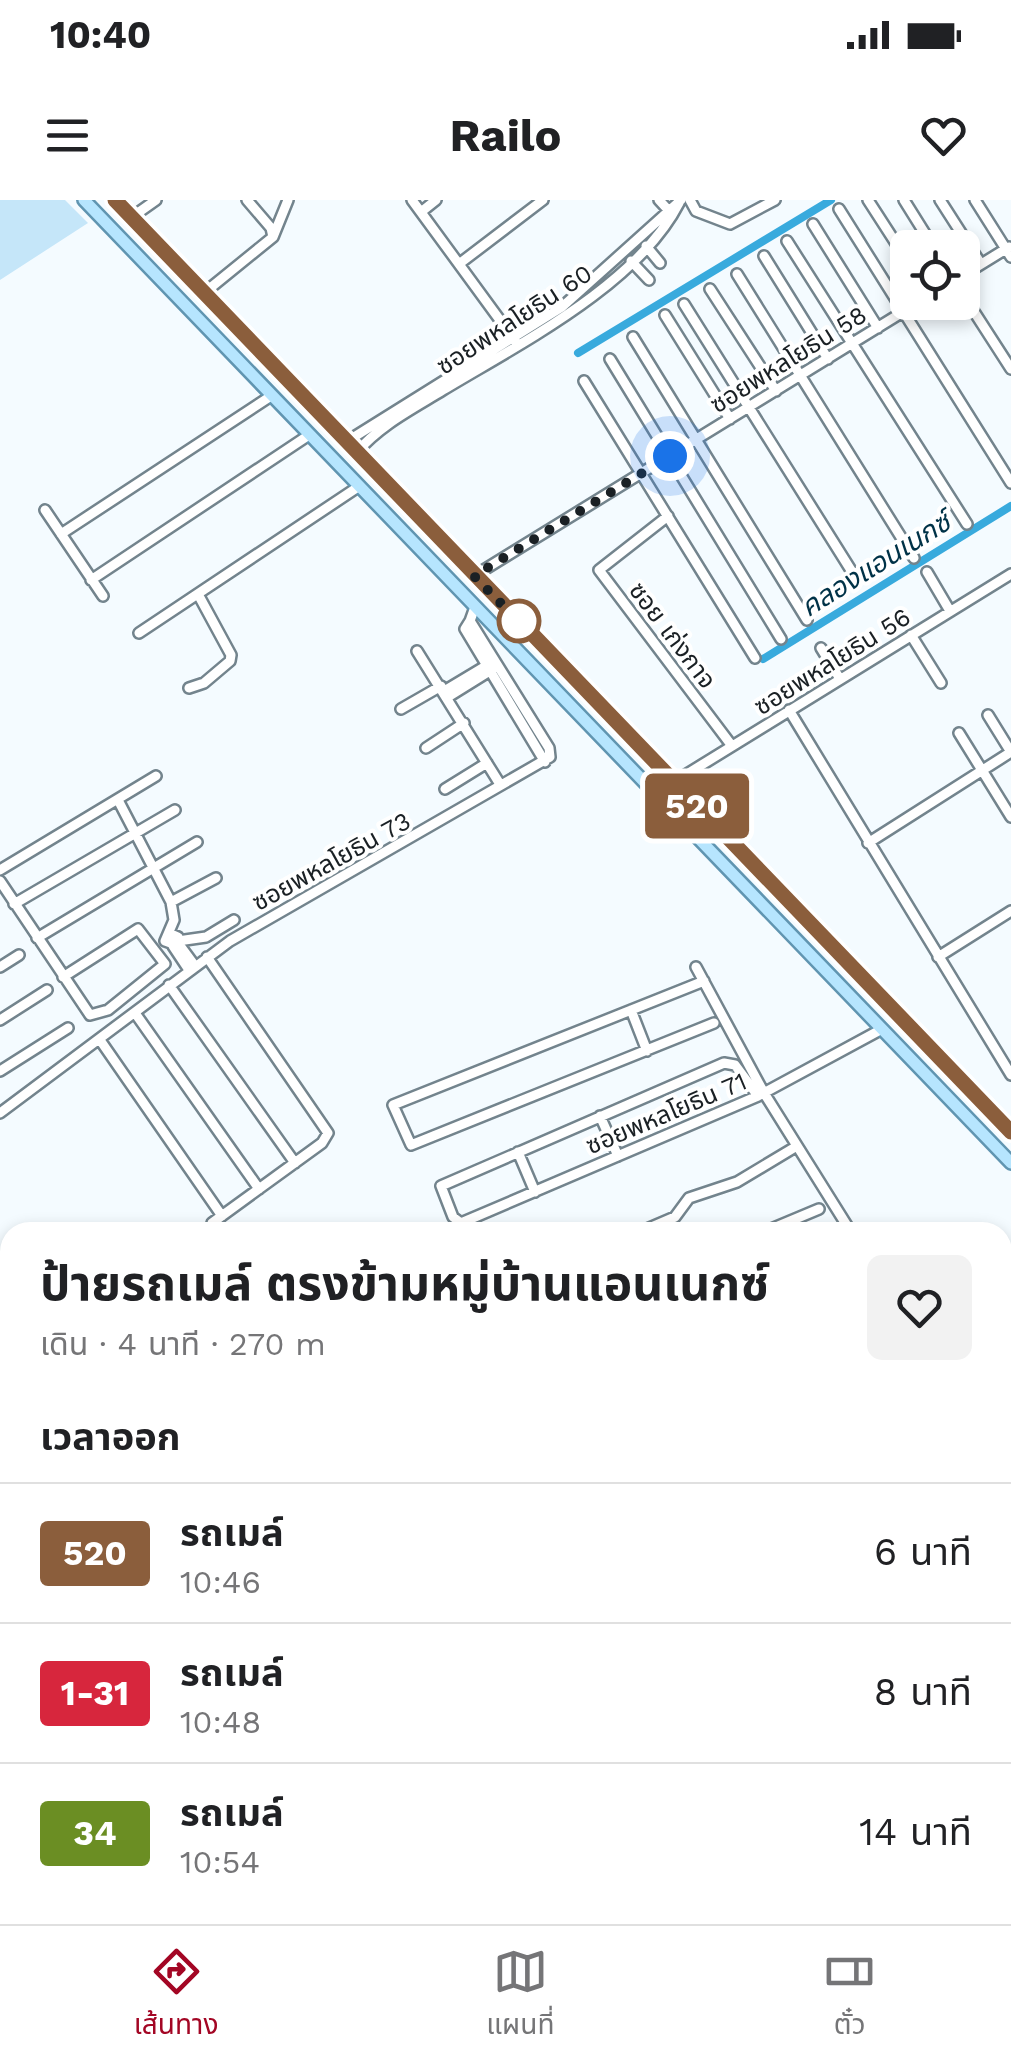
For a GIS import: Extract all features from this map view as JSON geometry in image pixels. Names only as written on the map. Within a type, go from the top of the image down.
[{"type":"main road","points":[[84,200],[1011,1163]]},
{"type":"main road","points":[[115,200],[1011,1132]]},
{"type":"main road","points":[[643,782],[657,775],[657,764]]},
{"type":"street","points":[[132,218],[156,200]]},
{"type":"street","points":[[247,200],[271,228],[273,238]]},
{"type":"street","points":[[204,293],[273,238],[288,200]]},
{"type":"street","points":[[412,200],[516,341]]},
{"type":"street","points":[[421,212],[436,200]]},
{"type":"street","points":[[460,264],[543,200]]},
{"type":"street","points":[[660,200],[670,212]]},
{"type":"street","name":"ซอยพหลโยธิน 60","points":[[346,442],[582,303],[632,261],[680,200]]},
{"type":"street","points":[[690,200],[704,216],[730,224],[775,200]]},
{"type":"street","points":[[868,200],[890,234]]},
{"type":"street","points":[[904,200],[923,230]]},
{"type":"street","points":[[940,200],[981,264],[1009,251],[975,200]]},
{"type":"street","points":[[839,210],[890,290]]},
{"type":"street","name":"ซอยพหลโยธิน 60","points":[[516,341],[599,278],[670,212]]},
{"type":"street","points":[[814,224],[878,328]]},
{"type":"street","points":[[787,241],[966,524]]},
{"type":"street","points":[[646,246],[660,263]]},
{"type":"street","points":[[764,256],[828,359]]},
{"type":"street","points":[[632,261],[648,280]]},
{"type":"street","points":[[737,274],[914,558]]},
{"type":"street","points":[[710,289],[776,391]]},
{"type":"street","points":[[684,304],[854,575]]},
{"type":"street","points":[[665,315],[730,419]]},
{"type":"street","name":"ซอยพหลโยธิน 58","points":[[474,576],[891,320]]},
{"type":"street","points":[[909,320],[1011,483]]},
{"type":"street","points":[[979,320],[1011,369]]},
{"type":"street","points":[[633,337],[807,620]]},
{"type":"street","name":"ซอยพหลโยธิน 60","points":[[356,453],[385,425],[501,350]]},
{"type":"street","points":[[610,360],[781,639]]},
{"type":"street","points":[[709,370],[722,364]]},
{"type":"street","points":[[584,382],[755,658]]},
{"type":"street","points":[[60,534],[270,396]]},
{"type":"street","points":[[91,580],[310,436]]},
{"type":"street","points":[[138,633],[358,487]]},
{"type":"street","points":[[45,510],[103,596]]},
{"type":"street","name":"ซอย เก่งกาจ","points":[[668,516],[599,570],[732,746]]},
{"type":"street","points":[[927,572],[950,612]]},
{"type":"street","name":"ซอยพหลโยธิน 56","points":[[674,782],[1011,574]]},
{"type":"street","points":[[189,688],[204,683],[231,655],[199,596]]},
{"type":"street","points":[[474,607],[465,629],[545,762]]},
{"type":"street","points":[[470,621],[549,748],[545,762]]},
{"type":"street","points":[[911,636],[940,683]]},
{"type":"street","points":[[821,648],[840,679]]},
{"type":"street","points":[[417,651],[498,781]]},
{"type":"street","points":[[402,709],[498,662]]},
{"type":"street","points":[[789,710],[1010,1070]]},
{"type":"street","points":[[868,843],[1011,752],[988,715]]},
{"type":"street","points":[[426,748],[464,724]]},
{"type":"street","points":[[959,734],[1011,817]]},
{"type":"street","name":"ซอยพหลโยธิน 73","points":[[0,1113],[207,957],[545,762]]},
{"type":"street","points":[[445,788],[487,763]]},
{"type":"street","points":[[0,870],[156,776]]},
{"type":"street","points":[[118,800],[172,902],[173,941],[192,968]]},
{"type":"street","points":[[14,904],[175,810]]},
{"type":"street","points":[[37,938],[197,842]]},
{"type":"street","points":[[172,902],[216,878]]},
{"type":"street","points":[[0,880],[63,977],[95,1016],[162,970],[165,964],[138,929],[63,977]]},
{"type":"street","points":[[938,957],[1011,911]]},
{"type":"street","points":[[156,950],[173,941],[206,937],[234,920]]},
{"type":"street","points":[[0,967],[19,955]]},
{"type":"street","points":[[207,957],[328,1133],[213,1222]]},
{"type":"street","points":[[696,967],[761,1094],[844,1222]]},
{"type":"street","points":[[704,981],[393,1105],[411,1144],[714,1023]]},
{"type":"street","points":[[169,985],[294,1163]]},
{"type":"street","points":[[0,1020],[47,990]]},
{"type":"street","points":[[631,1010],[647,1051]]},
{"type":"street","points":[[135,1013],[258,1189]]},
{"type":"street","points":[[0,1071],[68,1028]]},
{"type":"street","name":"ซอยพหลโยธิน 71","points":[[466,1222],[761,1094],[882,1029]]},
{"type":"street","points":[[100,1040],[222,1216]]},
{"type":"street","points":[[534,1192],[518,1152],[600,1116],[729,1062],[761,1094]]},
{"type":"street","points":[[600,1116],[618,1156]]},
{"type":"street","points":[[662,1222],[675,1216],[689,1198],[738,1182],[797,1146]]},
{"type":"street","name":"ซอยพหลโยธิน 71","points":[[459,1222],[453,1216],[442,1184],[518,1152]]},
{"type":"street","points":[[787,1222],[819,1208]]},
{"type":"shaded area","points":[[0,200],[65,200],[88,223],[0,280]]},
{"type":"waterway","name":"คลองแอนเนกซ์","points":[[578,353],[831,200]]},
{"type":"waterway","name":"คลองแอนเนกซ์","points":[[763,659],[1011,506]]},
{"type":"bus line","name":"520","points":[[115,200],[1011,1132]]},
{"type":"route","points":[[519,621],[522,625],[474,576],[670,456]]}]
